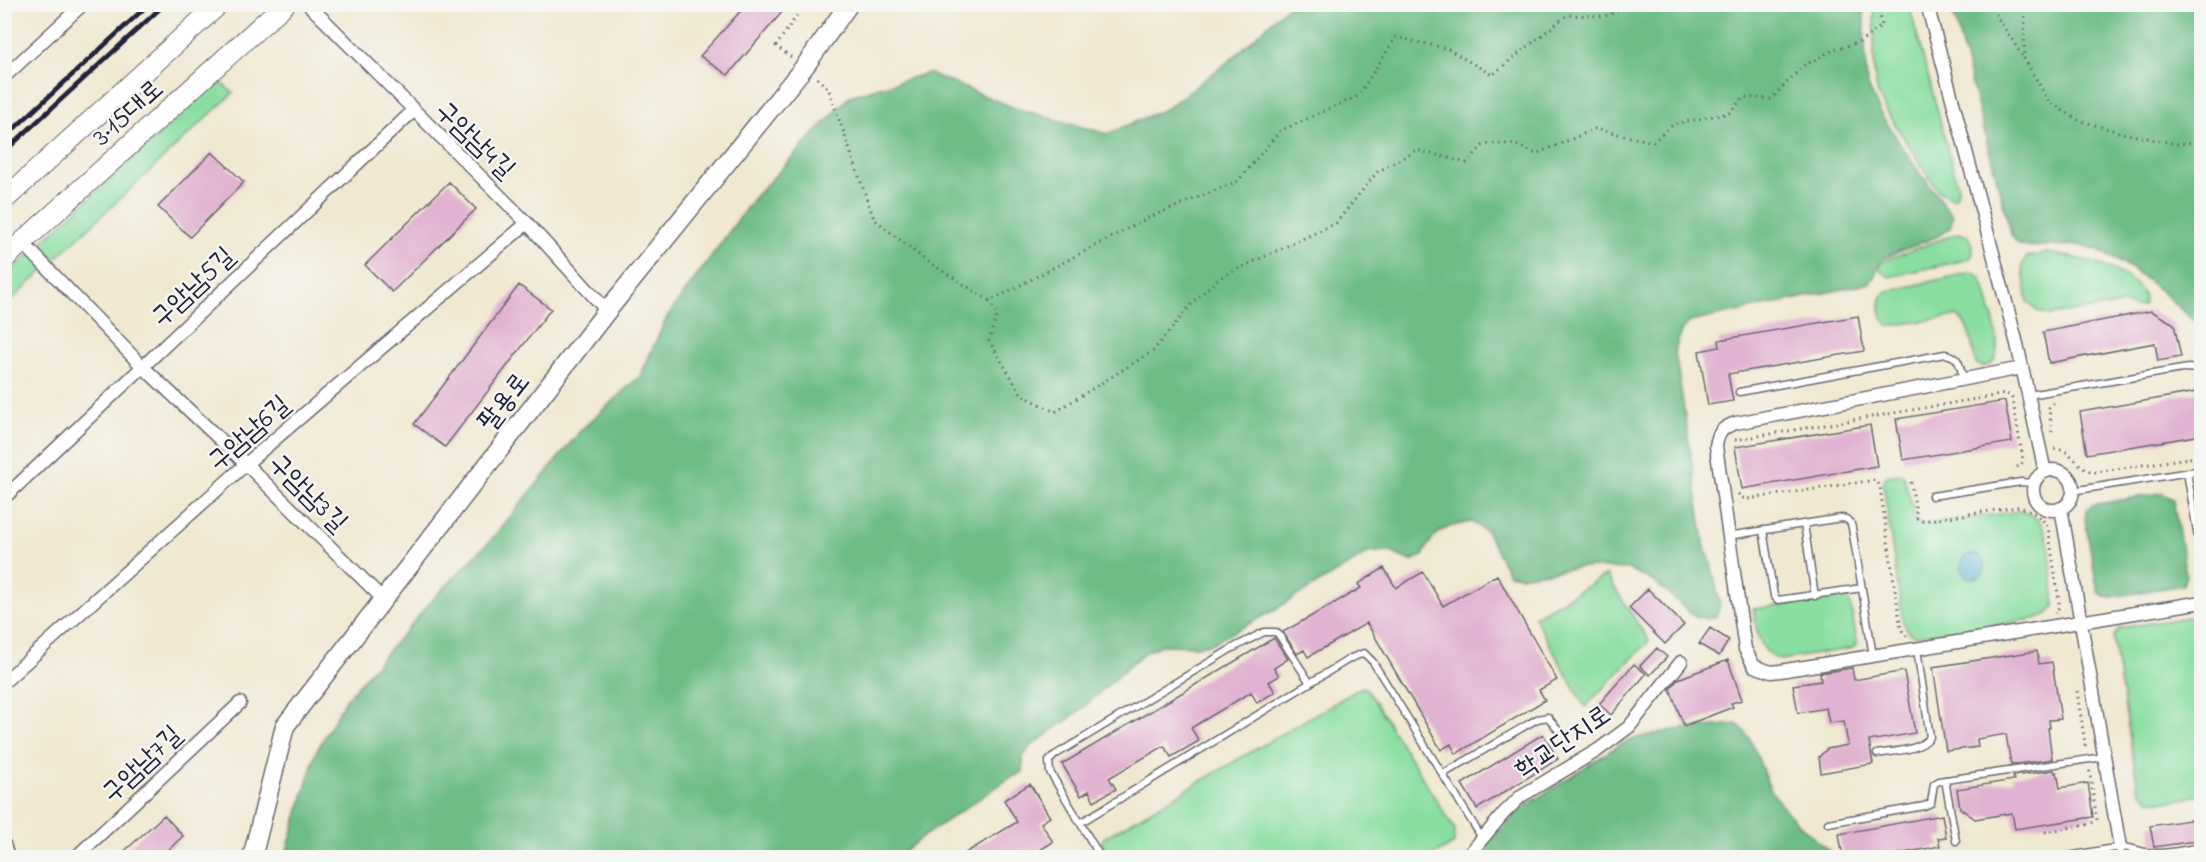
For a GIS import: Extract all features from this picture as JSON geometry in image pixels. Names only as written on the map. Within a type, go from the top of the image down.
[{"type":"main road","name":"3·15대로","points":[[4,200],[219,4]]},
{"type":"main road","name":"3·15대로","points":[[4,259],[285,4]]},
{"type":"main road","name":"팔용로","points":[[252,858],[285,726],[382,598],[607,311],[805,66],[849,4]]},
{"type":"street","points":[[4,77],[83,4]]},
{"type":"street","name":"구암남4길","points":[[308,4],[527,223],[607,311]]},
{"type":"street","points":[[1927,4],[2022,369],[2045,472]]},
{"type":"street","name":"구암남5길","points":[[4,498],[413,111]]},
{"type":"street","name":"구암남6길","points":[[4,682],[246,464],[527,223]]},
{"type":"street","name":"구암남3길","points":[[23,243],[142,366],[246,464],[382,598]]},
{"type":"street","points":[[2022,369],[1727,426],[1721,430],[1716,446],[1728,536],[1745,649],[1754,666],[1762,670],[1780,671],[1873,656],[1915,644],[2202,602]]},
{"type":"street","points":[[2055,470],[2067,476],[2071,481],[2070,500],[2053,510],[2041,506],[2034,495],[2034,483],[2045,472],[2055,470]]},
{"type":"street","points":[[2061,507],[2120,847]]},
{"type":"street","name":"학교단지로","points":[[1466,858],[1521,796],[1598,750],[1629,727],[1681,662]]},
{"type":"street","name":"구암남7길","points":[[75,858],[240,703]]},
{"type":"street","points":[[4,844],[8,858]]},
{"type":"lane","points":[[1739,392],[1946,354],[1957,358],[1963,380]]},
{"type":"lane","points":[[2028,396],[2188,368],[2202,370]]},
{"type":"lane","points":[[2072,491],[2202,470]]},
{"type":"lane","points":[[2187,472],[2202,562]]},
{"type":"lane","points":[[1932,496],[2021,482],[2034,483]]},
{"type":"lane","points":[[2194,514],[2202,513]]},
{"type":"lane","points":[[1728,536],[1841,518],[1851,523],[1873,656]]},
{"type":"lane","points":[[1804,524],[1815,596]]},
{"type":"lane","points":[[1763,530],[1774,597],[1782,601],[1862,588]]},
{"type":"lane","points":[[1101,858],[1050,772],[1049,761],[1055,755],[1231,649],[1264,632],[1276,632],[1279,635],[1310,683]]},
{"type":"lane","points":[[1876,754],[1915,747],[1925,743],[1930,737],[1915,644]]},
{"type":"lane","points":[[1080,823],[1310,683],[1364,653],[1369,656],[1482,839]]},
{"type":"lane","points":[[1443,774],[1537,719],[1548,717],[1558,730]]},
{"type":"lane","points":[[1828,823],[1924,806],[1932,803],[1934,784],[1945,780],[2104,757]]},
{"type":"lane","points":[[1945,780],[1956,841]]},
{"type":"lane","points":[[2057,858],[2120,847],[2163,853],[2202,847]]},
{"type":"lane","points":[[2007,858],[2027,858]]},
{"type":"path","points":[[805,4],[776,46],[805,66],[828,88],[874,219],[925,260],[990,301],[997,315],[989,341],[1022,395],[1055,412],[1153,351],[1194,301],[1219,278],[1336,223],[1377,172],[1417,150],[1467,163],[1484,144],[1514,144],[1536,154],[1595,129],[1653,142],[1674,124],[1729,113],[1744,97],[1771,99],[1803,66],[1835,48],[1858,43],[1881,26],[1878,4]]},
{"type":"path","points":[[990,301],[1148,218],[1238,181],[1280,131],[1358,96],[1396,37],[1448,49],[1492,75],[1567,15],[1605,16],[1636,4]]},
{"type":"path","points":[[1666,4],[1722,11],[1742,4]]},
{"type":"path","points":[[1989,4],[2049,102],[2078,120],[2122,133],[2177,144],[2202,142]]},
{"type":"path","points":[[2024,58],[2025,4]]},
{"type":"path","points":[[1731,442],[2006,393],[2013,401],[2023,460],[2017,467]]},
{"type":"path","points":[[2060,401],[2051,404],[2049,408],[2055,449],[2066,452],[2088,472],[2202,456]]},
{"type":"path","points":[[1737,492],[1742,498],[1748,499],[1875,480],[1880,488],[1901,629],[1904,635],[1915,644]]},
{"type":"path","points":[[1911,482],[1917,518],[1922,521],[2017,507],[2023,507],[2043,519],[2048,527],[2059,601],[2059,607],[2054,614]]},
{"type":"path","points":[[2045,832],[2090,824],[2097,820],[2075,681]]},
{"type":"green space","points":[[1289,5],[1863,5],[1867,84],[1881,114],[1912,162],[1953,217],[1950,228],[1938,236],[1883,258],[1870,283],[1690,322],[1681,331],[1675,351],[1705,548],[1710,559],[1720,605],[1717,616],[1708,619],[1693,615],[1655,582],[1628,569],[1583,567],[1520,576],[1509,574],[1486,531],[1472,522],[1442,531],[1432,540],[1423,556],[1410,561],[1391,552],[1368,553],[1271,612],[1213,643],[1200,646],[1161,645],[1145,652],[1078,712],[1029,748],[1023,757],[1023,772],[1010,778],[924,836],[897,857],[285,857],[316,752],[346,699],[435,597],[492,539],[582,429],[640,376],[667,317],[753,199],[850,96],[928,73],[1015,108],[1107,134],[1167,108],[1234,57]]},
{"type":"green space","points":[[1874,5],[1909,5],[1958,187],[1957,195],[1953,198],[1939,192],[1878,95],[1874,73]]},
{"type":"green space","points":[[1951,5],[2201,5],[2201,328],[2147,280],[2101,251],[2086,246],[2023,246],[2015,241],[2012,237]]},
{"type":"green space","points":[[218,80],[233,93],[5,306],[5,276]]},
{"type":"green space","points":[[1958,233],[1968,236],[1972,245],[1973,254],[1969,259],[1889,277],[1880,270],[1880,264],[1888,259]]},
{"type":"green space","points":[[2046,253],[2088,261],[2117,272],[2139,288],[2145,299],[2143,306],[2135,307],[2124,304],[2050,315],[2037,311],[2028,302],[2022,266],[2027,257]]},
{"type":"green space","points":[[1972,272],[1980,277],[1984,285],[1994,325],[1997,346],[1996,355],[1990,364],[1984,367],[1976,364],[1968,330],[1961,319],[1956,316],[1889,326],[1883,319],[1880,305],[1885,292]]},
{"type":"green space","points":[[1903,474],[1916,520],[1920,525],[2020,511],[2038,520],[2045,531],[2049,546],[2054,608],[2048,614],[2034,619],[1915,636],[1909,633],[1903,622],[1883,482],[1887,476]]},
{"type":"green space","points":[[2161,493],[2173,499],[2186,575],[2183,585],[2112,597],[2104,596],[2098,592],[2085,520],[2086,510],[2092,505]]},
{"type":"green space","points":[[1606,575],[1649,641],[1585,707],[1534,617]]},
{"type":"green space","points":[[1846,598],[1850,602],[1857,642],[1853,648],[1781,660],[1767,652],[1759,640],[1753,609]]},
{"type":"green space","points":[[2201,615],[2201,795],[2157,801],[2143,794],[2138,787],[2113,637],[2120,628]]},
{"type":"green space","points":[[1362,687],[1367,689],[1455,830],[1454,843],[1431,857],[1110,858],[1101,842],[1105,837]]},
{"type":"green space","points":[[1737,724],[1749,737],[1767,782],[1777,800],[1801,826],[1836,857],[1475,857],[1525,806],[1619,745],[1637,738],[1672,730]]},
{"type":"water","points":[[1973,554],[1982,557],[1985,566],[1982,575],[1973,578],[1964,575],[1961,566],[1964,557]]},
{"type":"building","points":[[747,4],[789,4],[728,75],[700,56]]},
{"type":"building","points":[[212,152],[244,182],[190,237],[158,207]]},
{"type":"building","points":[[449,182],[476,209],[392,292],[365,265]]},
{"type":"building","points":[[519,285],[551,309],[445,447],[414,424]]},
{"type":"building","points":[[2151,311],[2174,324],[2181,357],[2158,361],[2155,343],[2049,363],[2043,332]]},
{"type":"building","points":[[1858,316],[1864,351],[1728,374],[1733,401],[1708,405],[1699,351],[1720,347],[1719,340]]},
{"type":"building","points":[[2202,391],[2202,435],[2087,454],[2080,412]]},
{"type":"building","points":[[2005,401],[2012,442],[1903,460],[1896,419]]},
{"type":"building","points":[[1870,425],[1877,466],[1742,489],[1735,447]]},
{"type":"building","points":[[1384,568],[1396,588],[1423,572],[1443,606],[1497,575],[1557,680],[1539,690],[1545,700],[1456,754],[1451,744],[1441,750],[1367,623],[1308,657],[1304,650],[1297,654],[1283,632],[1361,588],[1358,584]]},
{"type":"building","points":[[1648,589],[1684,625],[1665,644],[1629,608]]},
{"type":"building","points":[[1710,628],[1729,640],[1719,656],[1699,644]]},
{"type":"building","points":[[1274,638],[1288,659],[1274,668],[1279,676],[1269,682],[1275,692],[1257,703],[1251,692],[1191,728],[1199,741],[1171,757],[1164,746],[1109,778],[1116,789],[1094,801],[1089,791],[1081,796],[1062,764]]},
{"type":"building","points":[[1657,648],[1667,657],[1650,675],[1640,666]]},
{"type":"building","points":[[2037,651],[2039,664],[2052,662],[2061,719],[2049,720],[2052,759],[2011,765],[2006,734],[1977,739],[1978,747],[1946,751],[1933,667]]},
{"type":"building","points":[[1728,660],[1742,700],[1731,703],[1733,707],[1684,726],[1670,689],[1678,679]]},
{"type":"building","points":[[1634,664],[1646,674],[1611,715],[1599,704]]},
{"type":"building","points":[[1852,668],[1854,680],[1904,671],[1915,733],[1869,741],[1873,764],[1821,773],[1819,757],[1827,749],[1848,745],[1844,721],[1829,723],[1826,708],[1798,713],[1793,685],[1821,681],[1820,673]]},
{"type":"building","points":[[1543,734],[1558,759],[1477,809],[1462,784]]},
{"type":"building","points":[[2054,770],[2055,773],[2057,772],[2060,788],[2088,783],[2093,817],[2015,829],[2012,813],[1975,819],[1960,808],[1957,789],[2014,780],[2013,776]]},
{"type":"building","points":[[1030,784],[1050,817],[1041,823],[1053,842],[1027,858],[957,858],[1017,822],[1004,800]]},
{"type":"building","points":[[164,815],[183,836],[160,858],[117,858]]},
{"type":"building","points":[[1942,815],[1946,837],[1938,838],[1940,846],[1879,858],[1843,858],[1839,834]]},
{"type":"building","points":[[2202,818],[2202,840],[2154,847],[2150,826]]},
{"type":"railway","points":[[4,138],[149,4]]},
{"type":"railway","points":[[4,152],[165,4]]}]
